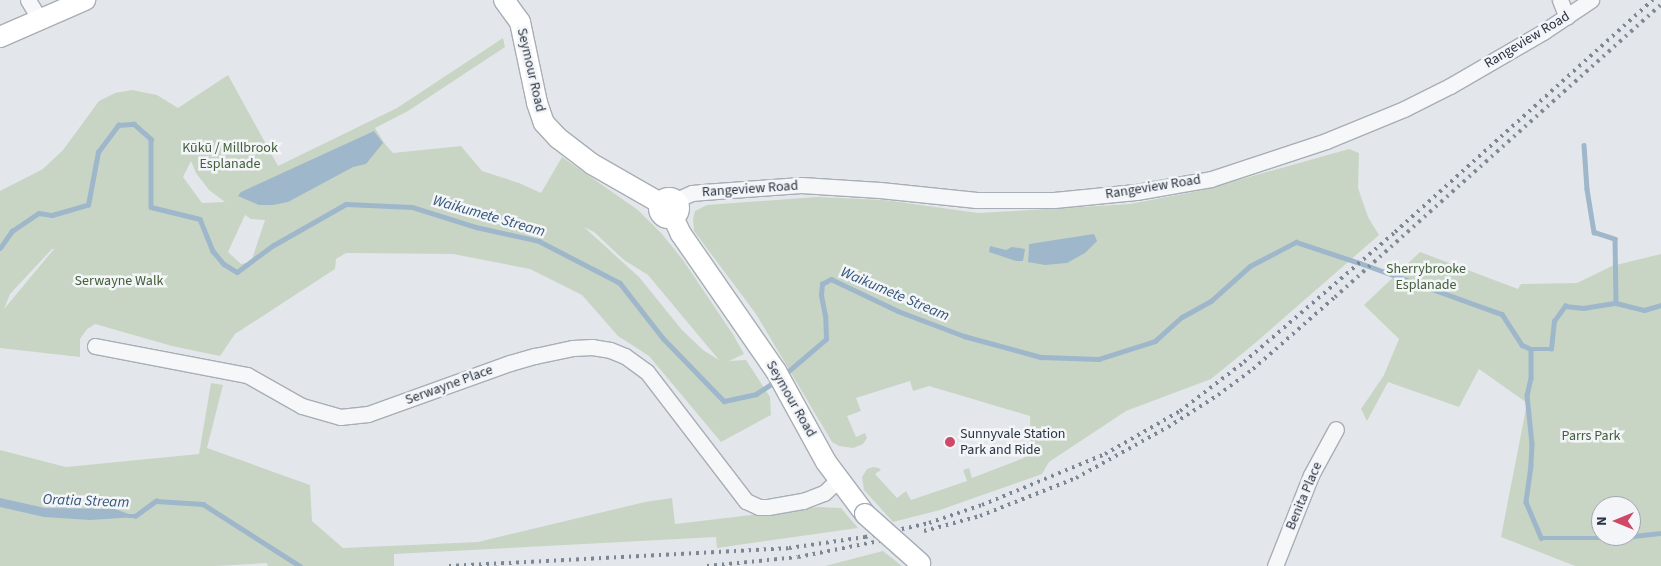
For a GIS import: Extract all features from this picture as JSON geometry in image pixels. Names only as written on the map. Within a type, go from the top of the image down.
[{"type":"main road","points":[[0,37],[85,0]]},
{"type":"main road","name":"Seymour Road","points":[[504,0],[520,22],[537,103],[544,123],[558,138],[592,164],[670,207],[681,234],[776,372],[838,480],[865,514],[923,564]]},
{"type":"street","points":[[28,0],[40,20]]},
{"type":"street","points":[[1560,0],[1567,17]]},
{"type":"street","name":"Rangeview Road","points":[[670,207],[692,193],[801,185],[880,190],[976,200],[1054,200],[1136,192],[1211,178],[1326,141],[1404,109],[1450,86],[1567,17],[1591,0]]},
{"type":"street","name":"Serwayne Place","points":[[95,346],[247,376],[302,406],[340,417],[368,414],[510,362],[573,348],[592,347],[610,350],[625,356],[647,372],[746,501],[759,507],[803,501],[824,493],[838,480]]},
{"type":"street","name":"Benita Place","points":[[1275,566],[1311,475],[1336,429]]},
{"type":"green space","points":[[503,38],[505,47],[408,111],[375,128],[385,144],[393,153],[461,146],[482,171],[519,183],[541,193],[562,157],[638,210],[662,234],[683,260],[734,336],[744,354],[729,361],[746,360],[770,397],[771,415],[721,442],[649,356],[618,336],[582,295],[530,269],[453,254],[346,253],[336,259],[335,269],[235,334],[220,356],[172,346],[95,324],[87,329],[80,339],[80,357],[0,348],[0,191],[43,169],[63,150],[99,101],[115,93],[132,90],[157,95],[178,108],[228,75],[278,166],[397,108]],"holes":[[[191,161],[196,173],[209,190],[225,202],[202,203],[183,177]],[[245,215],[251,219],[265,220],[251,262],[241,264],[228,252]],[[584,227],[594,232],[624,260],[648,275],[719,360],[703,350],[682,330],[639,277]],[[52,249],[54,249],[4,309],[10,294]]]},
{"type":"green space","points":[[1349,149],[1359,153],[1358,188],[1368,217],[1379,235],[1211,379],[1126,411],[1049,462],[1042,474],[940,510],[893,522],[864,490],[862,477],[867,469],[879,468],[881,470],[875,474],[897,498],[906,491],[911,500],[967,481],[963,470],[969,468],[972,478],[1024,458],[1021,449],[1031,449],[1030,416],[929,386],[913,391],[910,381],[856,398],[861,411],[847,416],[856,437],[865,433],[867,438],[863,444],[853,448],[839,446],[832,442],[756,314],[694,231],[693,219],[695,211],[707,205],[817,197],[885,200],[978,213],[1130,204],[1203,190]],"holes":[[[1048,242],[1028,262],[1029,244]]]},
{"type":"green space","name":"Parrs Park","points":[[1420,252],[1518,289],[1521,284],[1577,283],[1612,266],[1661,254],[1661,566],[1575,566],[1501,537],[1527,403],[1479,369],[1459,407],[1388,382],[1367,421],[1361,409],[1384,375],[1399,339],[1364,305]]},
{"type":"green space","points":[[211,383],[223,385],[207,448],[310,485],[312,521],[343,548],[478,542],[645,502],[672,498],[675,524],[818,507],[841,508],[858,528],[717,548],[716,537],[394,554],[394,566],[268,566],[267,563],[216,566],[0,566],[0,450],[66,467],[199,454]]},
{"type":"green space","points":[[883,551],[902,566],[825,566]]},
{"type":"water","points":[[374,131],[383,143],[366,164],[353,167],[288,202],[259,205],[238,196],[241,192]]},
{"type":"water","points":[[1094,234],[1097,241],[1085,253],[1067,263],[1045,265],[1028,262],[1029,244]]},
{"type":"water","points":[[990,246],[1006,250],[1012,247],[1025,249],[1023,261],[1016,261],[989,252]]},
{"type":"water","points":[[0,498],[45,508],[115,509],[137,517],[90,520],[44,517],[0,507]]},
{"type":"waterway","name":"Waikumete Stream","points":[[0,248],[12,231],[39,213],[52,215],[88,205],[98,152],[118,125],[134,124],[151,139],[151,207],[200,219],[213,251],[224,264],[237,272],[272,246],[346,204],[412,207],[476,227],[539,241],[620,283],[663,338],[724,401],[756,394],[776,381]]},
{"type":"waterway","points":[[1584,145],[1587,189],[1594,232],[1615,239],[1616,303]]},
{"type":"waterway","name":"Waikumete Stream","points":[[784,375],[826,339],[825,316],[821,295],[822,284],[831,279],[898,311],[964,336],[1041,357],[1099,359],[1155,341],[1182,317],[1211,301],[1250,266],[1296,242],[1502,314],[1522,345],[1531,349],[1551,349],[1554,321],[1565,306],[1583,308],[1616,303],[1644,310],[1661,305]]},
{"type":"waterway","points":[[1531,349],[1531,378],[1527,395],[1532,444],[1526,502],[1541,538],[1615,538],[1661,533]]},
{"type":"waterway","name":"Oratia Stream","points":[[129,516],[135,516],[156,501],[203,504],[300,566]]},
{"type":"railway","points":[[449,566],[789,548],[865,537],[929,523],[982,505],[1105,454],[1180,411],[1244,362],[1395,232],[1653,0]]},
{"type":"railway","points":[[924,531],[980,516],[1076,478],[1168,427],[1218,395],[1253,369],[1335,297],[1661,5]]},
{"type":"railway","points":[[707,566],[798,557],[890,539]]},
{"type":"place","name":"Sunnyvale Station Park and Ride","points":[[950,442]]},
{"type":"park label","name":"Kūkū / Millbrook Esplanade","points":[[230,156]]},
{"type":"park label","name":"Sherrybrooke Esplanade","points":[[1426,278]]},
{"type":"park label","name":"Serwayne Walk","points":[[119,281]]}]
